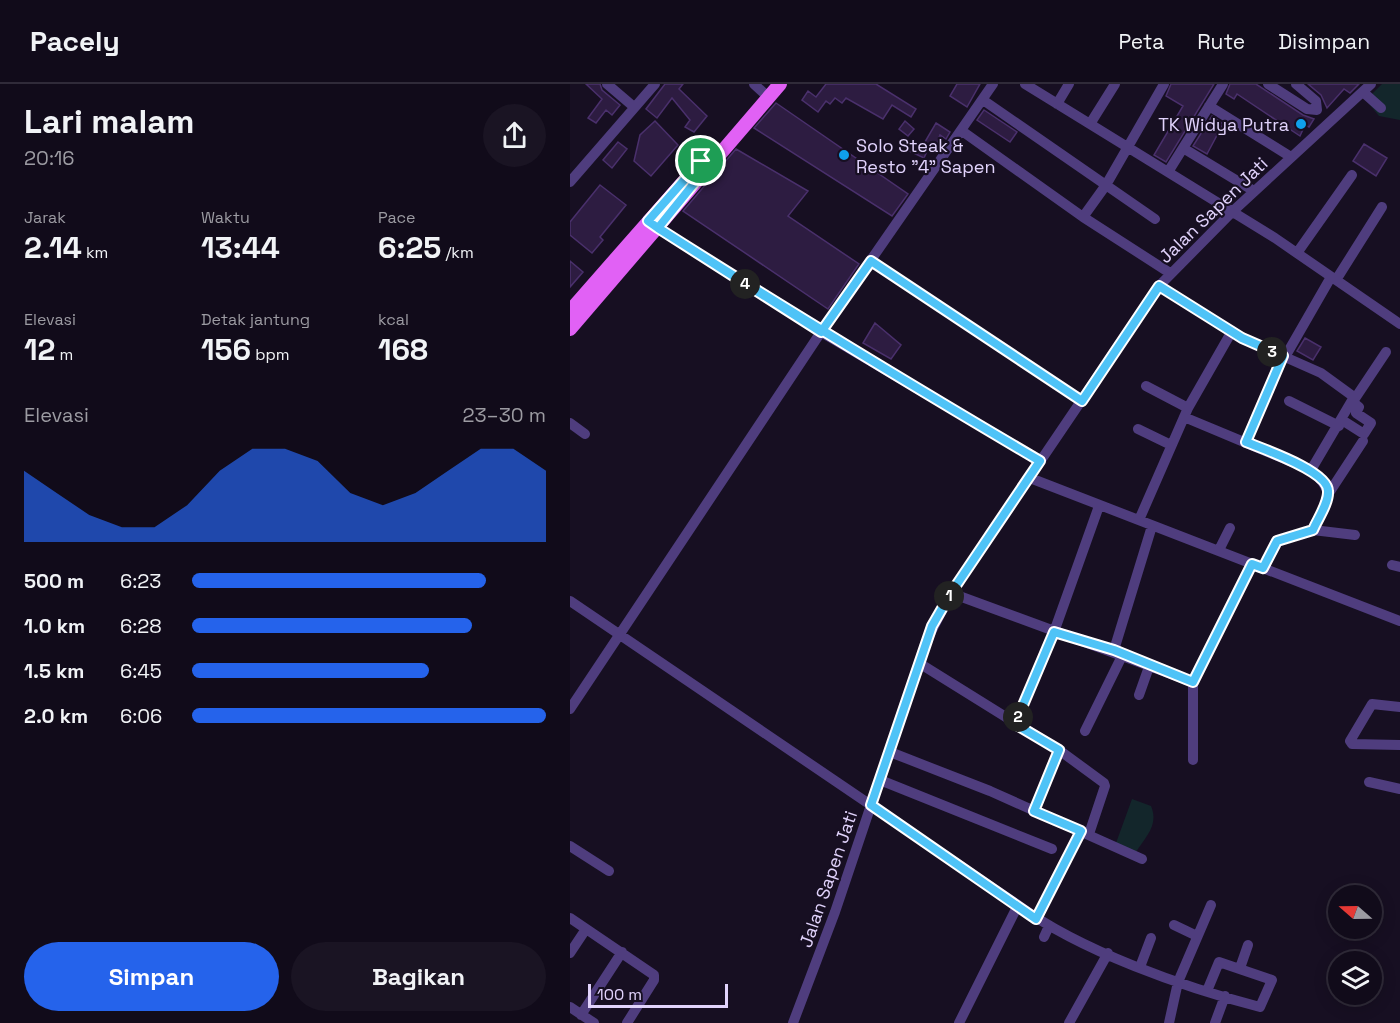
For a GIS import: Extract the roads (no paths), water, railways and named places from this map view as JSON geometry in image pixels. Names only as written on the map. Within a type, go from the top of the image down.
[{"type":"main road","points":[[570,329],[575,308],[653,225],[764,89],[780,84]]},
{"type":"street","points":[[607,84],[634,107]]},
{"type":"street","points":[[570,182],[655,84]]},
{"type":"street","points":[[570,709],[621,636],[821,332],[993,84]]},
{"type":"street","points":[[1025,84],[1297,253],[1400,324]]},
{"type":"street","points":[[1057,104],[1069,84]]},
{"type":"street","points":[[1090,124],[1115,84]]},
{"type":"street","points":[[1083,217],[1106,185],[1126,146],[1164,84]]},
{"type":"street","points":[[1168,172],[1223,84]]},
{"type":"street","points":[[1268,84],[1307,109],[1317,110],[1316,101],[1296,84]]},
{"type":"street","points":[[1367,88],[1381,108]]},
{"type":"street","name":"Jalan Sapen Jati","points":[[793,1023],[836,912],[932,626],[951,593],[1159,286],[1254,191],[1367,88]]},
{"type":"street","points":[[983,100],[1155,219]]},
{"type":"street","points":[[1209,106],[1291,157]]},
{"type":"street","points":[[962,131],[1083,217],[1170,273]]},
{"type":"street","points":[[1184,148],[1254,191]]},
{"type":"street","points":[[1297,253],[1352,175]]},
{"type":"street","points":[[1246,442],[1284,357],[1382,207]]},
{"type":"street","points":[[653,225],[821,332],[1040,461]]},
{"type":"street","points":[[871,261],[1082,401]]},
{"type":"street","points":[[1159,286],[1232,331],[1321,373],[1354,397],[1359,407],[1356,413],[1371,423],[1364,434],[1289,401]]},
{"type":"street","points":[[1139,520],[1186,413],[1232,331]]},
{"type":"street","points":[[1311,470],[1386,352]]},
{"type":"street","points":[[1146,386],[1186,413],[1311,470],[1326,483],[1329,493]]},
{"type":"street","points":[[570,423],[585,434]]},
{"type":"street","points":[[1138,429],[1171,445]]},
{"type":"street","points":[[1313,530],[1329,493],[1363,441]]},
{"type":"street","points":[[1030,478],[1397,620]]},
{"type":"street","points":[[1015,724],[1054,632],[1099,506]]},
{"type":"street","points":[[1085,731],[1119,652],[1152,526]]},
{"type":"street","points":[[1219,550],[1230,528]]},
{"type":"street","points":[[1263,568],[1277,541],[1313,530],[1355,535]]},
{"type":"street","points":[[1193,760],[1193,682],[1252,564]]},
{"type":"street","points":[[951,593],[1054,632],[1119,652],[1193,682]]},
{"type":"street","points":[[570,600],[1036,919],[1108,953],[1178,982],[1207,991],[1261,1006],[1272,980],[1218,962],[1207,991]]},
{"type":"street","points":[[920,663],[957,684],[1015,724],[1093,767],[1105,786],[1085,833],[1036,919]]},
{"type":"street","points":[[1139,695],[1150,664]]},
{"type":"street","points":[[1400,707],[1372,704],[1350,742],[1400,745]]},
{"type":"street","points":[[1034,811],[1059,750]]},
{"type":"street","points":[[890,752],[1034,811],[1142,859]]},
{"type":"street","points":[[880,780],[1052,849]]},
{"type":"street","points":[[1369,782],[1400,789]]},
{"type":"street","points":[[570,846],[609,871]]},
{"type":"street","points":[[959,1023],[1018,905]]},
{"type":"street","points":[[1169,1023],[1178,982],[1211,905]]},
{"type":"street","points":[[570,918],[651,971],[654,977],[627,1023]]},
{"type":"street","points":[[1174,925],[1197,936]]},
{"type":"street","points":[[1044,937],[1049,926]]},
{"type":"street","points":[[570,953],[586,929]]},
{"type":"street","points":[[1140,967],[1151,938]]},
{"type":"street","points":[[1240,968],[1248,945]]},
{"type":"street","points":[[581,1015],[622,952]]},
{"type":"street","points":[[1069,1023],[1108,953]]},
{"type":"street","points":[[1215,1023],[1225,996]]},
{"type":"street","points":[[570,1007],[594,1023]]},
{"type":"place","name":"TK Widya Putra","points":[[1301,124]]},
{"type":"place","name":"Solo Steak & Resto \"4\" Sapen","points":[[844,155]]}]
